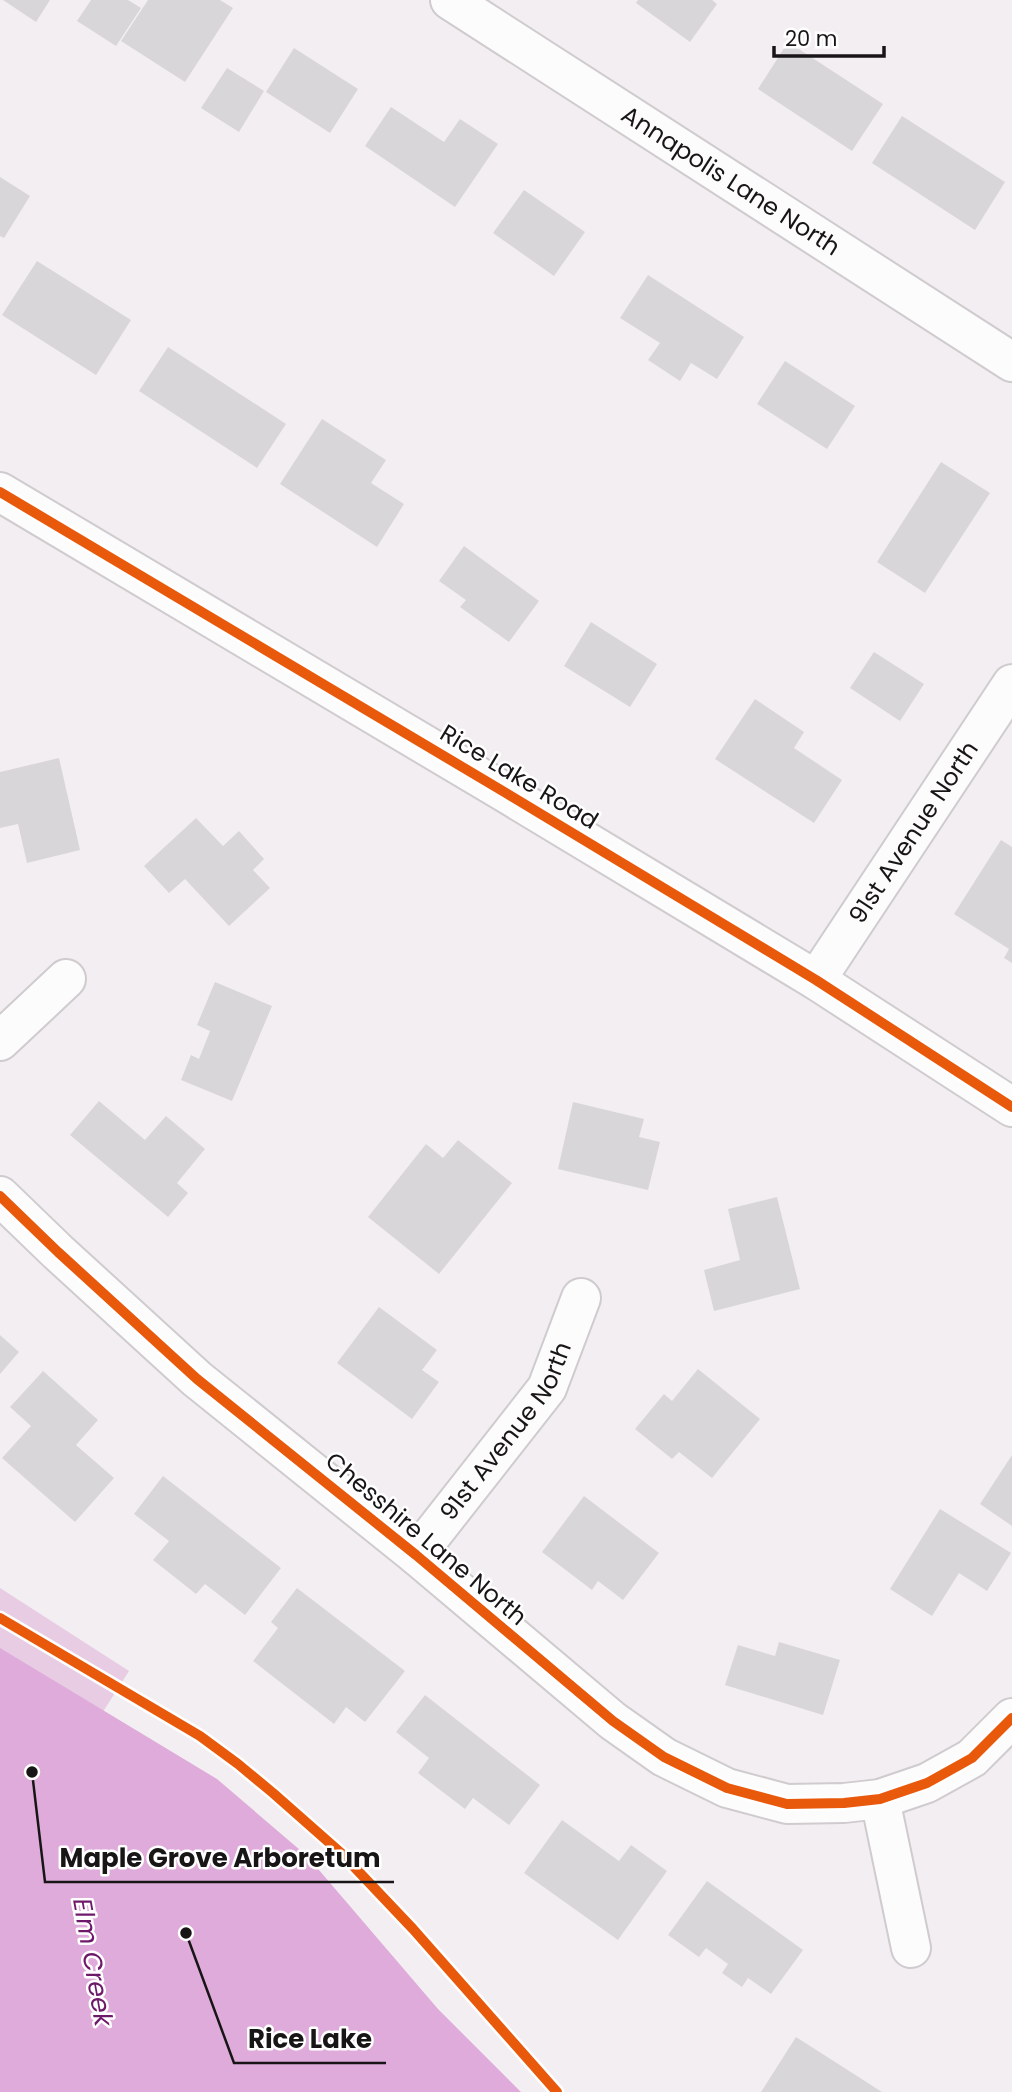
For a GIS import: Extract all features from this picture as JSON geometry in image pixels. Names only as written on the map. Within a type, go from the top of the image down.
[{"type":"street","name":"Annapolis Lane North","points":[[450,0],[1012,362]]},
{"type":"street","name":"Rice Lake Road","points":[[0,492],[816,980],[1012,1107]]},
{"type":"street","name":"91st Avenue North","points":[[816,980],[1012,684]]},
{"type":"street","points":[[0,1041],[66,979]]},
{"type":"street","name":"Chesshire Lane North","points":[[0,1196],[197,1379],[416,1555],[592,1704],[664,1757],[727,1788],[787,1804],[880,1799],[927,1783],[972,1758],[1012,1718]]},
{"type":"street","name":"91st Avenue North","points":[[416,1555],[547,1388],[581,1298]]},
{"type":"street","points":[[880,1799],[911,1948]]},
{"type":"shaded area","points":[[0,1588],[129,1671],[0,1873]]},
{"type":"water","name":"Elm Creek","points":[[0,1648],[217,1779],[307,1856],[438,2009],[521,2092],[0,2092]]},
{"type":"building","points":[[3,0],[50,0],[36,22]]},
{"type":"building","points":[[91,0],[128,0],[141,8],[116,46],[77,21]]},
{"type":"building","points":[[148,0],[220,0],[233,8],[185,82],[121,41]]},
{"type":"building","points":[[638,0],[712,0],[717,4],[690,42],[636,3]]},
{"type":"building","points":[[788,42],[883,104],[852,151],[758,89]]},
{"type":"building","points":[[294,48],[358,89],[330,133],[266,92]]},
{"type":"building","points":[[227,68],[264,91],[239,132],[201,108]]},
{"type":"building","points":[[391,107],[444,142],[460,119],[498,144],[455,207],[365,146]]},
{"type":"building","points":[[902,116],[1005,182],[975,230],[872,163]]},
{"type":"building","points":[[0,177],[30,196],[4,238],[0,236]]},
{"type":"building","points":[[524,190],[585,232],[554,276],[493,233]]},
{"type":"building","points":[[37,261],[131,320],[96,375],[2,315]]},
{"type":"building","points":[[648,275],[744,337],[717,379],[691,363],[680,381],[648,360],[660,343],[620,318]]},
{"type":"building","points":[[168,347],[286,424],[257,468],[139,391]]},
{"type":"building","points":[[785,361],[855,406],[827,449],[757,404]]},
{"type":"building","points":[[322,419],[386,460],[371,483],[404,504],[377,547],[280,484]]},
{"type":"building","points":[[941,462],[990,493],[925,593],[877,562]]},
{"type":"building","points":[[464,546],[539,601],[509,642],[460,607],[466,600],[439,581]]},
{"type":"building","points":[[591,622],[657,664],[630,707],[564,666]]},
{"type":"building","points":[[874,652],[924,684],[900,721],[850,688]]},
{"type":"building","points":[[755,699],[804,732],[794,748],[842,780],[814,823],[715,759]]},
{"type":"building","points":[[59,758],[80,850],[27,863],[18,824],[0,828],[0,772]]},
{"type":"building","points":[[196,818],[223,846],[239,831],[264,859],[253,870],[270,888],[229,926],[185,879],[169,893],[144,866]]},
{"type":"building","points":[[1001,840],[1012,847],[1012,963],[1004,958],[1009,949],[954,914]]},
{"type":"building","points":[[215,982],[272,1006],[232,1101],[181,1080],[191,1055],[199,1059],[210,1031],[197,1025]]},
{"type":"building","points":[[99,1101],[145,1140],[166,1116],[205,1149],[177,1183],[188,1193],[168,1217],[70,1135]]},
{"type":"building","points":[[573,1102],[644,1119],[639,1137],[660,1142],[648,1190],[558,1169]]},
{"type":"building","points":[[458,1140],[512,1183],[439,1274],[368,1217],[426,1144],[443,1158]]},
{"type":"building","points":[[777,1197],[800,1289],[714,1311],[704,1270],[740,1260],[728,1209]]},
{"type":"building","points":[[379,1307],[437,1350],[422,1370],[439,1382],[412,1419],[337,1363]]},
{"type":"building","points":[[0,1335],[19,1352],[0,1374]]},
{"type":"building","points":[[698,1369],[760,1419],[712,1478],[679,1452],[672,1459],[635,1429],[664,1394],[672,1401]]},
{"type":"building","points":[[43,1371],[98,1420],[76,1445],[114,1478],[75,1522],[2,1458],[31,1426],[10,1407]]},
{"type":"building","points":[[1012,1455],[1012,1526],[980,1504]]},
{"type":"building","points":[[163,1476],[281,1568],[245,1615],[205,1584],[196,1594],[153,1560],[169,1541],[134,1514]]},
{"type":"building","points":[[584,1496],[659,1553],[623,1600],[598,1581],[592,1590],[542,1552]]},
{"type":"building","points":[[940,1509],[1011,1553],[987,1591],[959,1573],[932,1616],[890,1589]]},
{"type":"building","points":[[297,1588],[405,1671],[365,1722],[346,1707],[334,1724],[253,1661],[278,1628],[271,1622]]},
{"type":"building","points":[[779,1642],[840,1660],[823,1715],[725,1685],[738,1645],[775,1656]]},
{"type":"building","points":[[425,1695],[540,1785],[509,1825],[473,1798],[465,1809],[418,1773],[429,1758],[396,1732]]},
{"type":"building","points":[[562,1820],[619,1861],[631,1845],[667,1871],[618,1940],[524,1873]]},
{"type":"building","points":[[707,1881],[803,1950],[771,1994],[748,1978],[742,1987],[722,1973],[728,1964],[706,1948],[699,1957],[668,1935]]},
{"type":"building","points":[[796,2037],[882,2092],[761,2092]]},
{"type":"cycle path","points":[[0,492],[816,980],[1012,1107]]},
{"type":"cycle path","points":[[0,1196],[197,1379],[416,1555],[613,1721],[664,1757],[727,1788],[787,1804],[880,1799],[927,1783],[972,1758],[1012,1718]]},
{"type":"cycle path","points":[[0,1618],[200,1736],[273,1793],[341,1853],[413,1929],[557,2092]]},
{"type":"place","name":"Maple Grove Arboretum","points":[[32,1772]]},
{"type":"place","name":"Rice Lake","points":[[186,1933]]}]
